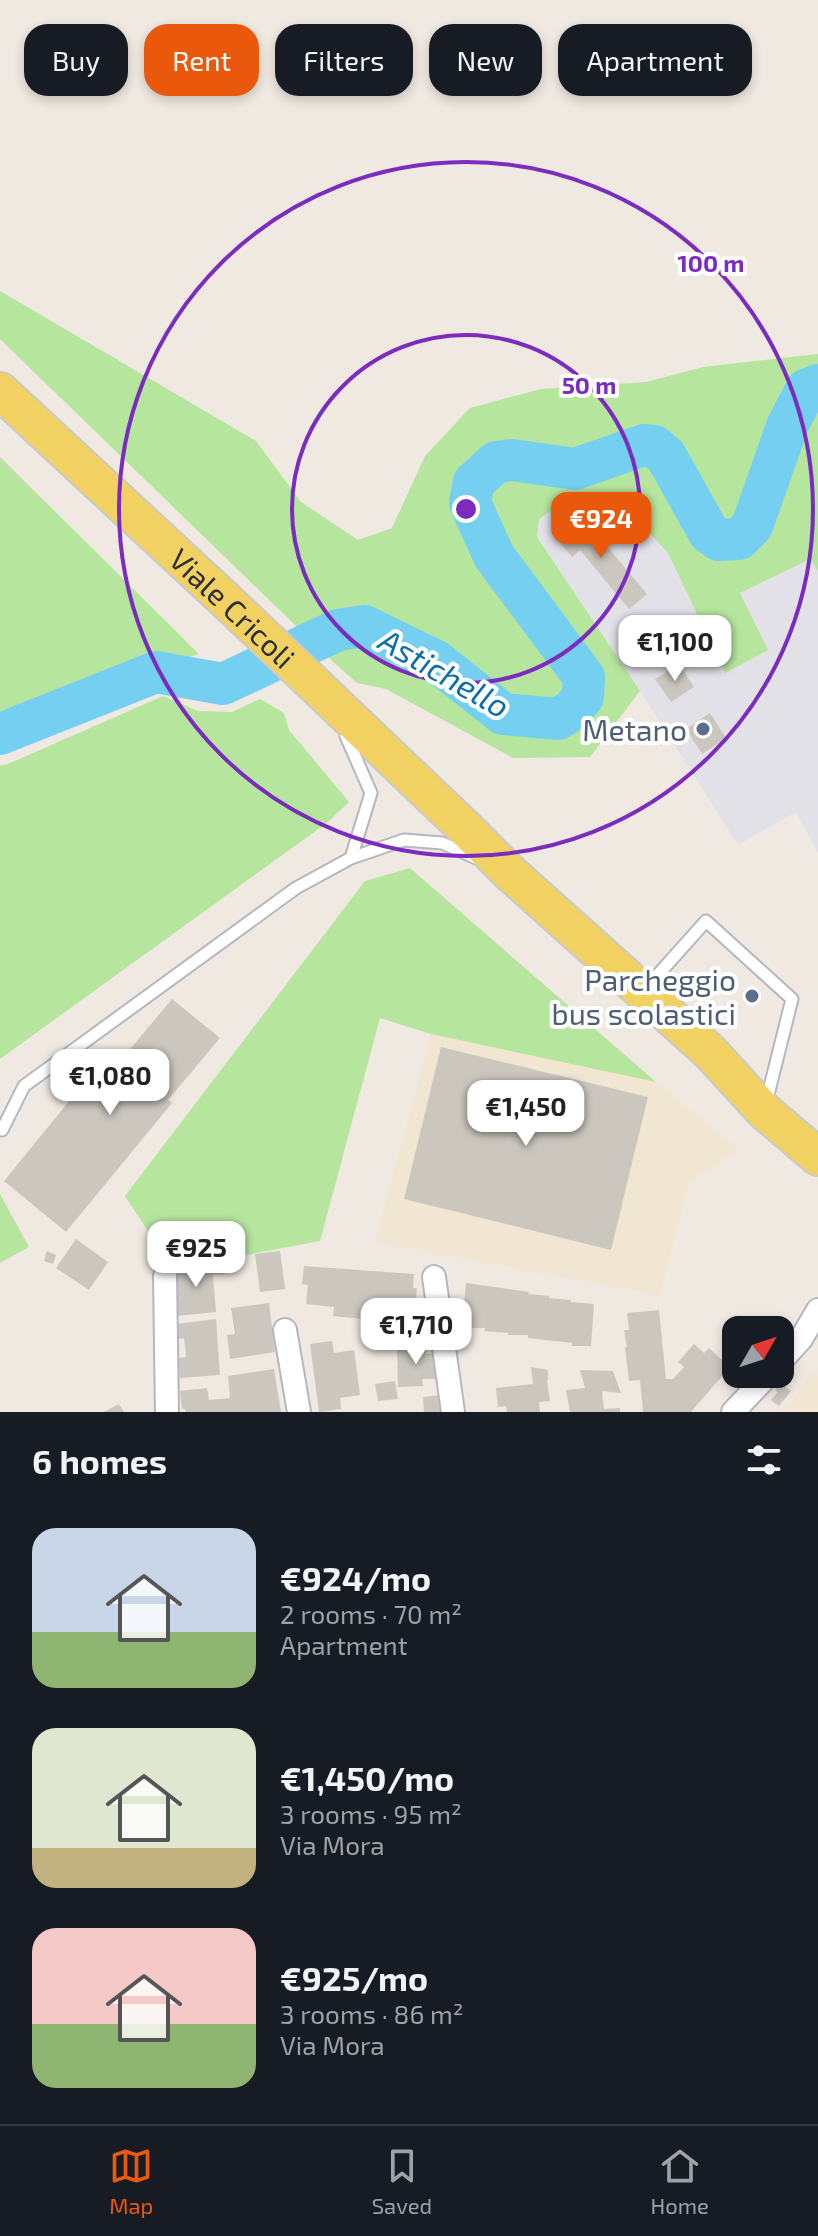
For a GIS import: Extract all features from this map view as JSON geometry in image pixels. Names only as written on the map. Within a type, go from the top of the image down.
[{"type":"main road","name":"Viale Cricoli","points":[[0,391],[229,617]]},
{"type":"main road","name":"Viale Cricoli","points":[[0,402],[301,685],[463,826],[510,873],[710,1052],[764,1111],[818,1157]]},
{"type":"main road","name":"Viale Cricoli","points":[[301,685],[346,736],[463,826]]},
{"type":"main road","name":"Viale Cricoli","points":[[710,1052],[818,1124]]},
{"type":"street","points":[[165,1276],[167,1412]]},
{"type":"street","points":[[434,1277],[453,1412]]},
{"type":"street","points":[[794,1347],[818,1310]]},
{"type":"street","points":[[285,1330],[299,1412]]},
{"type":"street","points":[[733,1412],[756,1388]]},
{"type":"lane","points":[[346,736],[371,793],[351,858]]},
{"type":"lane","points":[[2,1130],[24,1086],[296,888],[351,858],[404,840],[442,843],[510,873]]},
{"type":"lane","points":[[643,992],[706,921],[792,999],[769,1091]]},
{"type":"shaded area","points":[[570,497],[619,501],[668,553],[725,673],[740,593],[810,558],[818,571],[818,853],[796,812],[738,845],[537,537],[539,519]]},
{"type":"shaded area","points":[[431,1034],[656,1082],[738,1149],[689,1183],[660,1295],[375,1242]]},
{"type":"shaded area","points":[[814,1372],[818,1375],[818,1412],[783,1412]]},
{"type":"green space","points":[[0,291],[256,441],[301,502],[358,540],[392,528],[425,456],[470,408],[541,389],[646,382],[703,367],[818,354],[818,571],[810,559],[740,593],[768,650],[725,673],[668,553],[619,501],[570,497],[539,519],[537,537],[640,691],[590,757],[513,758],[386,689],[357,683],[331,660],[0,339]]},
{"type":"green space","points":[[0,457],[199,654],[0,722]]},
{"type":"green space","points":[[163,696],[198,711],[232,712],[260,699],[284,713],[289,730],[349,802],[328,822],[0,1059],[0,766]]},
{"type":"green space","points":[[410,868],[656,1082],[431,1034],[380,1018],[320,1241],[173,1269],[125,1196],[365,881]]},
{"type":"green space","points":[[0,1194],[29,1247],[0,1263]]},
{"type":"building","points":[[581,515],[647,594],[629,609],[580,550],[572,557],[554,536]]},
{"type":"building","points":[[679,664],[694,687],[671,702],[655,679]]},
{"type":"building","points":[[710,713],[726,738],[702,754],[686,729]]},
{"type":"building","points":[[172,999],[220,1038],[168,1100],[172,1103],[66,1232],[4,1181],[109,1052],[162,1095],[121,1060]]},
{"type":"building","points":[[441,1047],[648,1097],[611,1250],[404,1199]]},
{"type":"building","points":[[76,1239],[108,1262],[89,1290],[56,1268]]},
{"type":"building","points":[[47,1251],[56,1255],[53,1264],[44,1261]]},
{"type":"building","points":[[280,1251],[285,1289],[260,1292],[255,1254]]},
{"type":"building","points":[[215,1259],[215,1266],[224,1265],[225,1274],[213,1275],[216,1312],[176,1316],[172,1274],[193,1272],[192,1261]]},
{"type":"building","points":[[304,1266],[414,1274],[413,1288],[417,1288],[415,1312],[395,1310],[394,1317],[374,1315],[373,1320],[333,1316],[334,1307],[306,1304],[308,1285],[302,1284]]},
{"type":"building","points":[[466,1283],[594,1304],[591,1346],[572,1346],[572,1343],[528,1338],[528,1335],[484,1331],[485,1328],[462,1328]]},
{"type":"building","points":[[269,1303],[275,1352],[230,1359],[227,1335],[235,1334],[231,1308]]},
{"type":"building","points":[[659,1310],[666,1379],[673,1379],[684,1367],[678,1362],[694,1344],[704,1353],[709,1348],[722,1360],[722,1376],[691,1412],[643,1412],[640,1380],[629,1381],[624,1330],[629,1330],[627,1313]]},
{"type":"building","points":[[216,1319],[220,1375],[180,1378],[178,1358],[186,1357],[184,1338],[177,1339],[176,1324]]},
{"type":"building","points":[[332,1341],[334,1353],[354,1350],[360,1395],[340,1398],[341,1409],[319,1412],[310,1344]]},
{"type":"building","points":[[397,1346],[426,1346],[426,1354],[438,1354],[439,1379],[422,1379],[423,1386],[398,1387]]},
{"type":"building","points":[[531,1367],[548,1370],[550,1401],[539,1402],[540,1412],[507,1412],[506,1406],[498,1407],[496,1388],[533,1384]]},
{"type":"building","points":[[274,1369],[281,1412],[186,1412],[182,1409],[180,1391],[207,1388],[209,1400],[230,1398],[228,1376]]},
{"type":"building","points":[[580,1370],[613,1371],[621,1393],[602,1391],[604,1409],[620,1408],[620,1412],[570,1412],[566,1390],[585,1388]]},
{"type":"building","points":[[395,1381],[398,1399],[378,1401],[375,1384]]},
{"type":"building","points":[[787,1388],[791,1391],[779,1406],[771,1400],[778,1392],[775,1390]]},
{"type":"building","points":[[442,1395],[444,1412],[424,1412],[423,1397]]},
{"type":"building","points":[[119,1404],[124,1412],[104,1412],[111,1408]]},
{"type":"waterway","name":"Astichello","points":[[0,734],[156,672],[223,684],[338,630],[364,626],[436,661],[503,714],[558,719],[572,710],[583,697],[584,677],[494,556],[470,503],[474,482],[496,462],[512,460],[575,469],[644,445],[654,446],[666,456],[709,533],[719,540],[739,539],[752,526],[788,424],[806,390],[818,385]]},
{"type":"place","name":"Metano","points":[[703,729]]},
{"type":"place","name":"Parcheggio bus scolastici","points":[[752,996]]}]
